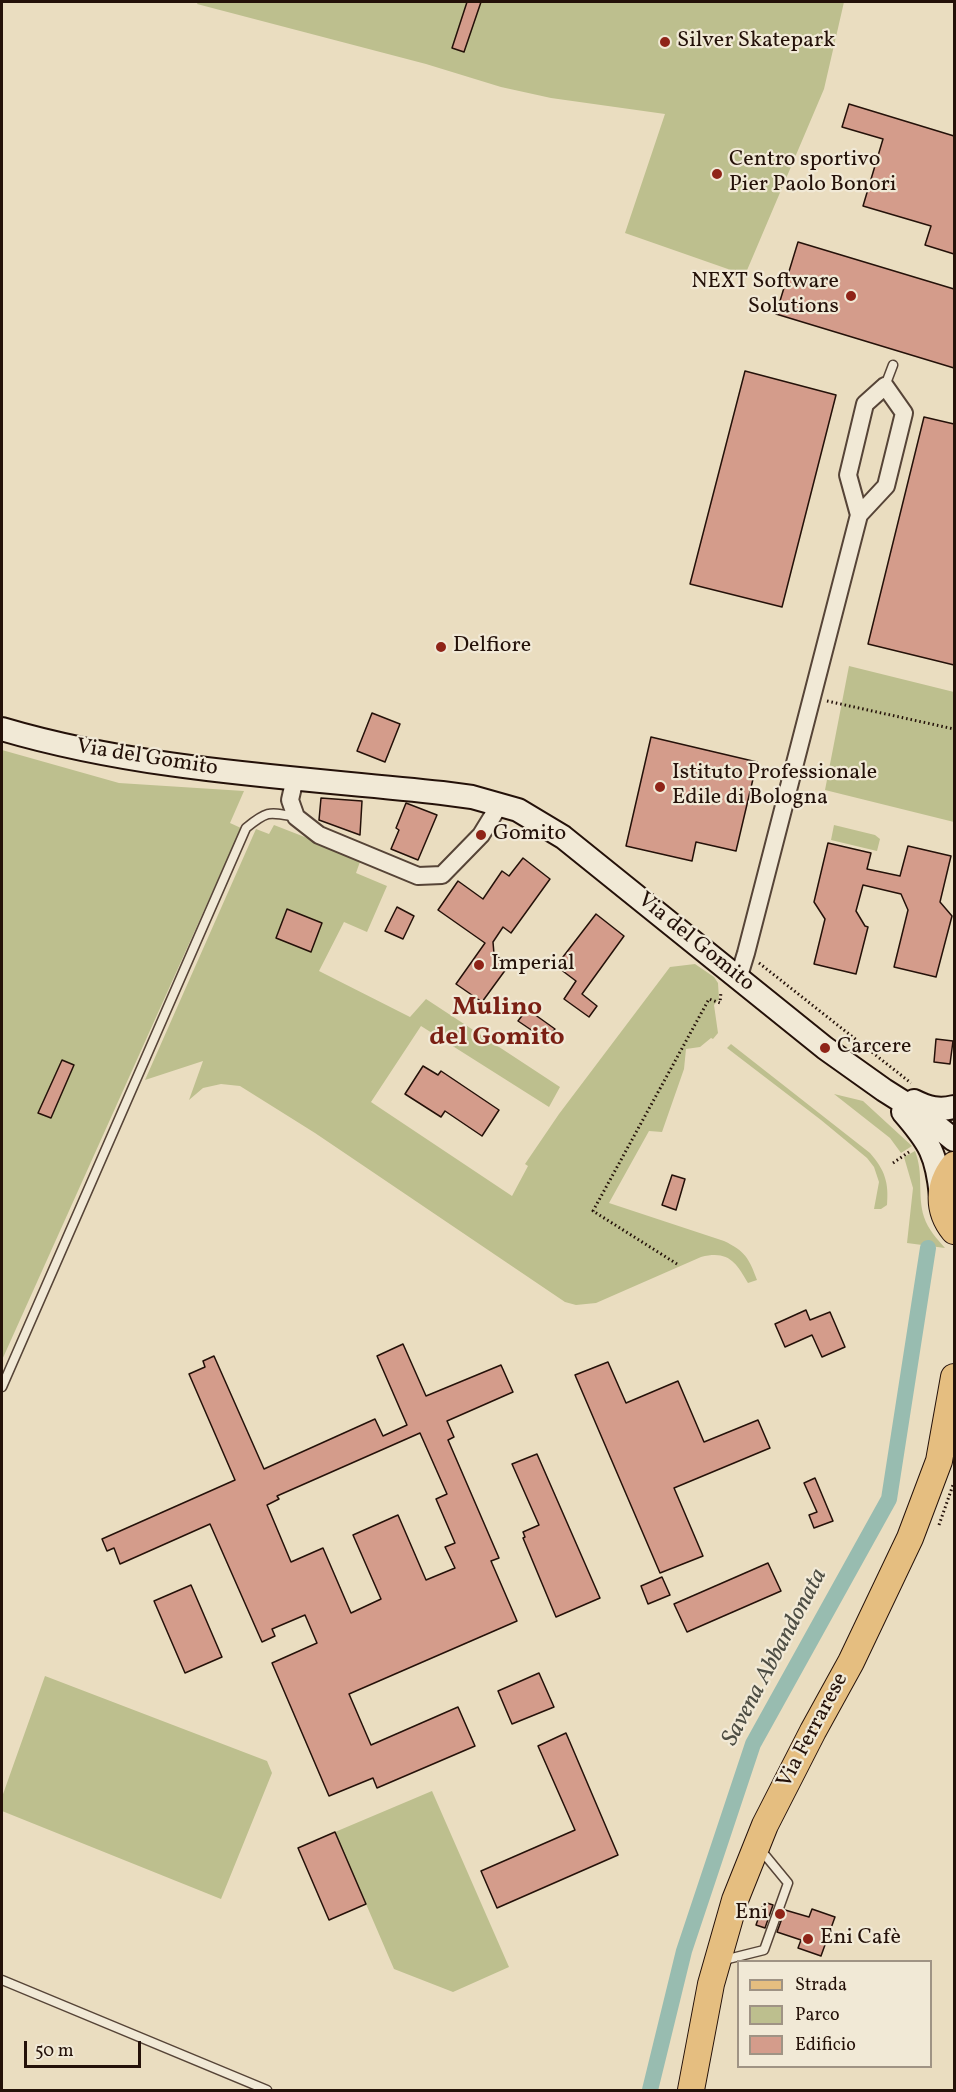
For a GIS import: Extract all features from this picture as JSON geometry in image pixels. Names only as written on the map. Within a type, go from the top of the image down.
[{"type":"main road","points":[[954,1165],[944,1180],[941,1196],[944,1214],[954,1230]]},
{"type":"main road","name":"Via Ferrarese","points":[[691,2091],[711,1983],[735,1900],[756,1844],[851,1662],[910,1538],[939,1461],[954,1377]]},
{"type":"street","points":[[738,976],[746,953],[859,514],[886,486],[904,413],[885,386],[865,404],[848,475],[859,514]]},
{"type":"street","name":"Via del Gomito","points":[[2,729],[103,755],[164,764],[472,797],[526,814],[563,837],[825,1048],[922,1114],[954,1140]]},
{"type":"street","points":[[295,778],[290,800],[296,817],[319,835],[418,876],[442,875],[481,835],[500,804]]},
{"type":"street","points":[[884,1090],[932,1109],[954,1107]]},
{"type":"street","name":"Via del Gomito","points":[[884,1090],[924,1137],[933,1152],[941,1196]]},
{"type":"lane","points":[[885,386],[893,365]]},
{"type":"lane","points":[[2,1387],[246,828],[270,812],[296,817]]},
{"type":"lane","points":[[717,1962],[764,1950],[788,1883],[756,1844]]},
{"type":"lane","points":[[2,1980],[267,2091]]},
{"type":"path","points":[[812,698],[954,729]]},
{"type":"path","points":[[746,953],[918,1087]]},
{"type":"path","points":[[677,1264],[593,1211],[709,999],[720,1003],[721,992]]},
{"type":"path","points":[[893,1162],[914,1149]]},
{"type":"path","points":[[939,1525],[954,1481]]},
{"type":"green space","name":"Centro sportivo Pier Paolo Bonori","points":[[198,2],[844,2],[824,89],[745,275],[625,233],[665,114],[551,98],[501,87],[426,64],[197,4]]},
{"type":"green space","points":[[849,666],[954,692],[954,822],[825,790]]},
{"type":"green space","points":[[2,750],[119,783],[244,791],[230,823],[241,828],[2,1360]]},
{"type":"green space","points":[[274,825],[361,859],[356,873],[387,886],[367,932],[344,922],[319,971],[410,1017],[426,999],[560,1087],[549,1107],[421,1026],[371,1102],[512,1196],[528,1166],[525,1164],[559,1114],[670,967],[695,964],[714,977],[718,983],[719,999],[714,1005],[718,1033],[700,1047],[686,1049],[684,1069],[662,1132],[649,1131],[609,1203],[724,1241],[742,1252],[757,1280],[748,1283],[730,1260],[718,1255],[710,1255],[596,1303],[576,1305],[565,1302],[315,1133],[240,1086],[221,1084],[203,1088],[189,1100],[203,1061],[145,1080],[256,829],[269,834]]},
{"type":"green space","points":[[834,825],[875,835],[880,839],[877,851],[831,840]]},
{"type":"green space","points":[[731,1044],[870,1153],[885,1177],[887,1205],[881,1209],[874,1209],[879,1182],[874,1167],[867,1158],[727,1048]]},
{"type":"green space","points":[[834,1094],[863,1101],[912,1146],[901,1153],[890,1138]]},
{"type":"green space","points":[[915,1151],[918,1159],[924,1217],[930,1230],[945,1248],[907,1243],[913,1188],[904,1157]]},
{"type":"green space","points":[[45,1676],[267,1761],[272,1773],[221,1899],[2,1811],[2,1797]]},
{"type":"green space","points":[[432,1791],[509,1967],[453,1992],[394,1969],[335,1832]]},
{"type":"building","points":[[467,2],[481,2],[464,52],[452,48]]},
{"type":"building","points":[[849,104],[954,136],[954,254],[925,245],[931,226],[863,206],[883,139],[842,127]]},
{"type":"building","points":[[798,242],[954,289],[954,368],[776,314]]},
{"type":"building","points":[[745,371],[836,395],[782,607],[690,584]]},
{"type":"building","points":[[924,417],[954,424],[954,665],[868,644]]},
{"type":"building","points":[[372,713],[400,724],[385,762],[357,751]]},
{"type":"building","points":[[651,737],[757,762],[736,851],[696,842],[692,861],[626,846]]},
{"type":"building","points":[[321,798],[362,801],[360,835],[319,820]]},
{"type":"building","points":[[406,803],[437,815],[418,860],[391,849]]},
{"type":"building","points":[[828,843],[871,853],[867,869],[900,876],[908,846],[951,856],[940,902],[952,916],[936,977],[894,967],[908,910],[901,894],[863,885],[856,911],[868,927],[856,974],[814,964],[825,919],[814,902]]},
{"type":"building","points":[[523,858],[550,879],[511,933],[503,927],[493,942],[494,954],[509,965],[482,1002],[456,984],[485,943],[438,910],[458,881],[483,899],[502,871],[509,876]]},
{"type":"building","points":[[397,907],[414,916],[403,939],[385,931]]},
{"type":"building","points":[[287,909],[322,923],[311,952],[276,938]]},
{"type":"building","points":[[596,914],[624,936],[582,994],[597,1006],[589,1017],[564,999],[576,981],[556,966]]},
{"type":"building","points":[[527,1009],[555,1029],[546,1040],[518,1021]]},
{"type":"building","points":[[936,1039],[953,1041],[950,1064],[934,1062]]},
{"type":"building","points":[[62,1060],[74,1065],[51,1118],[38,1113]]},
{"type":"building","points":[[423,1066],[438,1075],[441,1071],[499,1110],[482,1136],[445,1111],[441,1117],[405,1094]]},
{"type":"building","points":[[672,1175],[685,1179],[676,1210],[662,1205]]},
{"type":"building","points":[[806,1310],[810,1320],[830,1312],[845,1347],[822,1357],[812,1335],[785,1347],[775,1324]]},
{"type":"building","points":[[403,1344],[426,1396],[501,1365],[513,1392],[447,1421],[454,1437],[448,1440],[499,1558],[491,1561],[517,1621],[349,1694],[371,1745],[458,1707],[475,1746],[377,1788],[373,1778],[329,1796],[272,1663],[317,1643],[305,1615],[272,1629],[275,1636],[262,1642],[210,1524],[120,1564],[114,1548],[107,1551],[102,1539],[235,1480],[189,1374],[205,1367],[203,1361],[214,1356],[264,1469],[375,1419],[383,1436],[407,1425],[377,1356]],"holes":[[[420,1433],[447,1494],[436,1499],[455,1543],[445,1547],[455,1568],[426,1580],[398,1515],[353,1535],[381,1599],[351,1613],[323,1548],[291,1562],[267,1505],[279,1499],[277,1496]]]},
{"type":"building","points":[[608,1362],[626,1403],[678,1381],[704,1442],[758,1420],[770,1448],[674,1488],[703,1556],[660,1573],[575,1375]]},
{"type":"building","points":[[537,1454],[600,1598],[556,1617],[523,1538],[525,1537],[523,1532],[539,1525],[512,1464]]},
{"type":"building","points":[[815,1478],[833,1521],[814,1528],[809,1515],[817,1512],[804,1483]]},
{"type":"building","points":[[768,1563],[781,1591],[687,1632],[674,1604]]},
{"type":"building","points":[[662,1577],[670,1595],[648,1604],[641,1586]]},
{"type":"building","points":[[191,1585],[222,1657],[185,1673],[154,1601]]},
{"type":"building","points":[[539,1673],[554,1707],[512,1724],[498,1691]]},
{"type":"building","points":[[566,1733],[618,1855],[497,1908],[481,1871],[575,1830],[538,1746]]},
{"type":"building","points":[[335,1832],[366,1904],[329,1920],[298,1848]]},
{"type":"building","points":[[764,1902],[773,1905],[765,1928],[756,1925]]},
{"type":"building","points":[[812,1909],[835,1917],[821,1956],[798,1948],[801,1940],[777,1932],[785,1910],[809,1917]]},
{"type":"waterway","name":"Savena Abbandonata","points":[[650,2090],[684,1951],[753,1744],[889,1499],[928,1248]]},
{"type":"place","name":"Silver Skatepark","points":[[665,42]]},
{"type":"place","name":"Centro sportivo Pier Paolo Bonori","points":[[717,174]]},
{"type":"place","name":"NEXT Software Solutions","points":[[851,296]]},
{"type":"place","name":"Delfiore","points":[[441,647]]},
{"type":"place","name":"Istituto Professionale Edile di Bologna","points":[[660,787]]},
{"type":"place","name":"Gomito","points":[[481,835]]},
{"type":"place","name":"Imperial","points":[[479,965]]},
{"type":"place","name":"Carcere","points":[[825,1048]]},
{"type":"place","name":"Eni","points":[[780,1914]]},
{"type":"place","name":"Eni Cafè","points":[[808,1939]]},
{"type":"district","name":"Mulino del Gomito","points":[[497,1024]]}]
